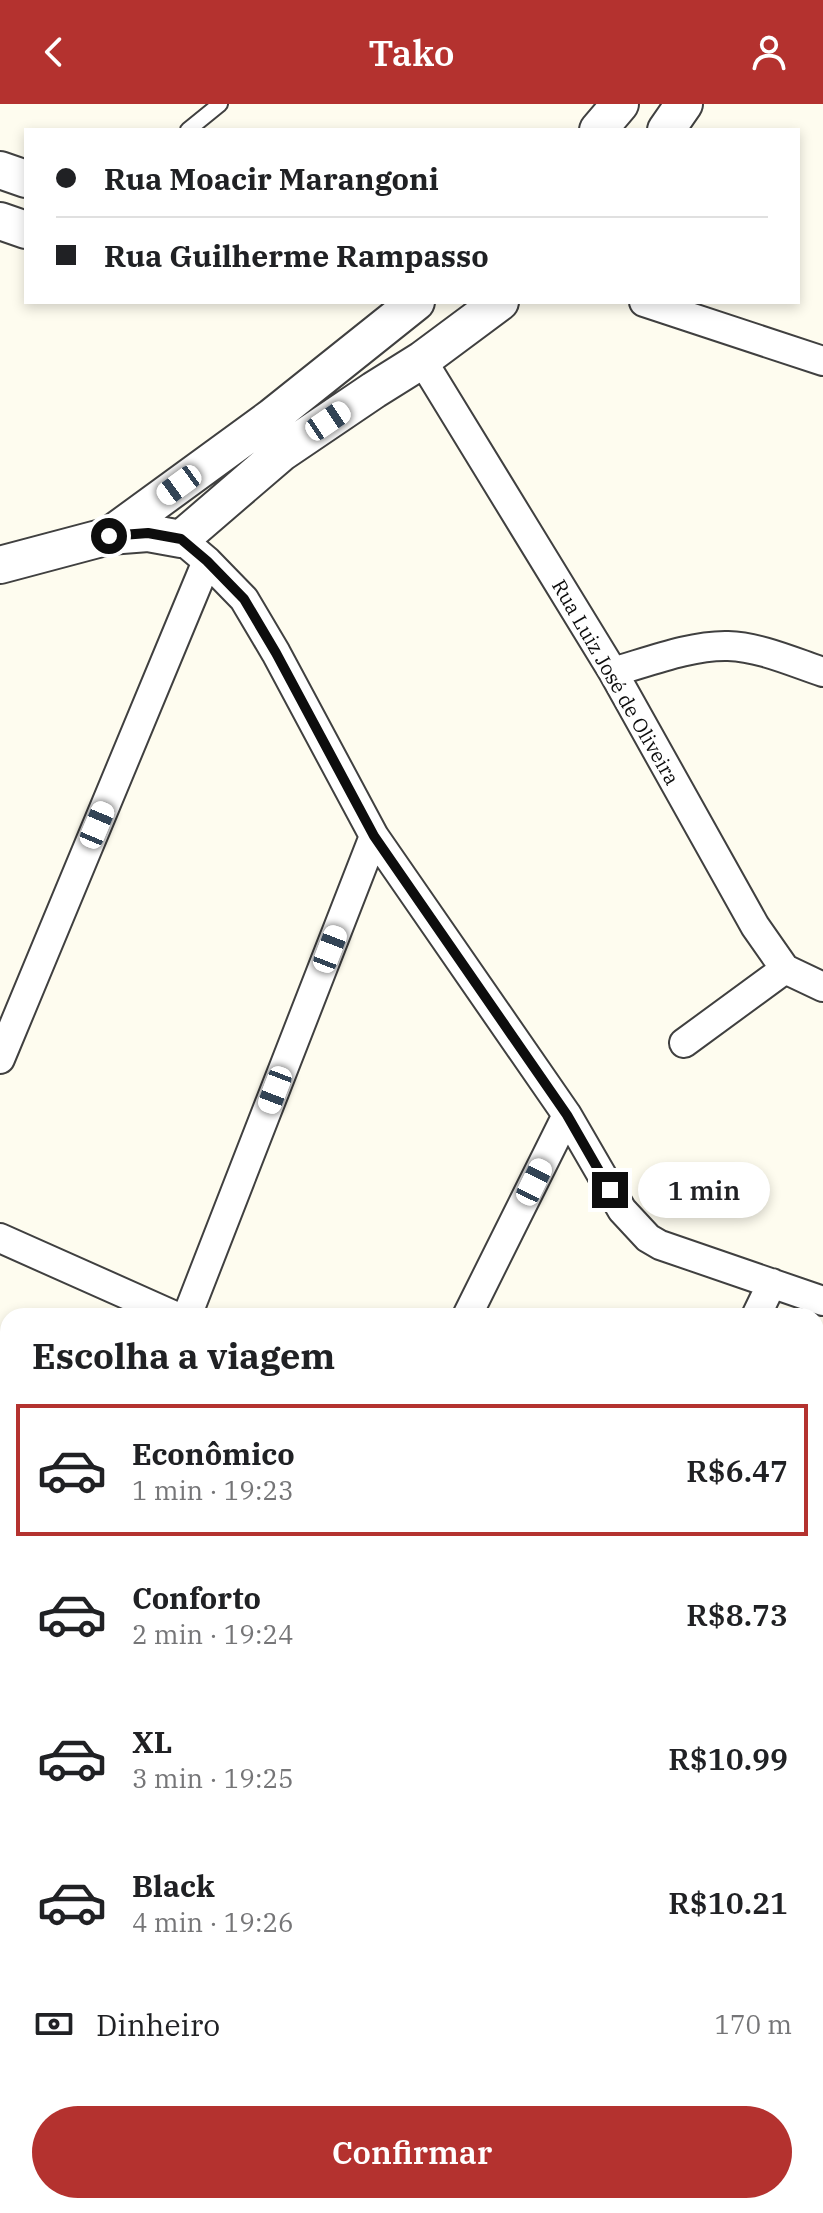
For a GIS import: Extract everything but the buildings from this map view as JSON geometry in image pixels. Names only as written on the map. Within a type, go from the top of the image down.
[{"type":"street","points":[[600,128],[620,104]]},
{"type":"street","points":[[667,128],[684,104]]},
{"type":"street","points":[[0,170],[24,178]]},
{"type":"street","points":[[0,221],[24,229]]},
{"type":"street","points":[[109,536],[272,417],[413,304]]},
{"type":"street","points":[[0,1059],[194,550],[227,497],[281,453],[422,360],[497,304]]},
{"type":"street","points":[[650,304],[823,361]]},
{"type":"street","name":"Rua Luiz José de Oliveira","points":[[422,360],[613,672],[755,926],[785,969],[823,987]]},
{"type":"street","points":[[0,565],[109,536],[148,533],[194,550],[244,599],[374,836],[567,1115],[622,1210],[648,1238],[669,1249],[823,1301]]},
{"type":"street","points":[[613,672],[684,652],[727,646],[761,651],[823,672]]},
{"type":"street","points":[[190,1308],[374,836]]},
{"type":"street","points":[[684,1043],[785,969]]},
{"type":"street","points":[[471,1308],[567,1115]]},
{"type":"street","points":[[0,1238],[157,1308]]},
{"type":"street","points":[[760,1308],[772,1283]]},
{"type":"lane","points":[[190,128],[220,104]]},
{"type":"route","points":[[109,536],[148,533],[181,539],[244,599],[374,836],[567,1115],[610,1190]]}]
